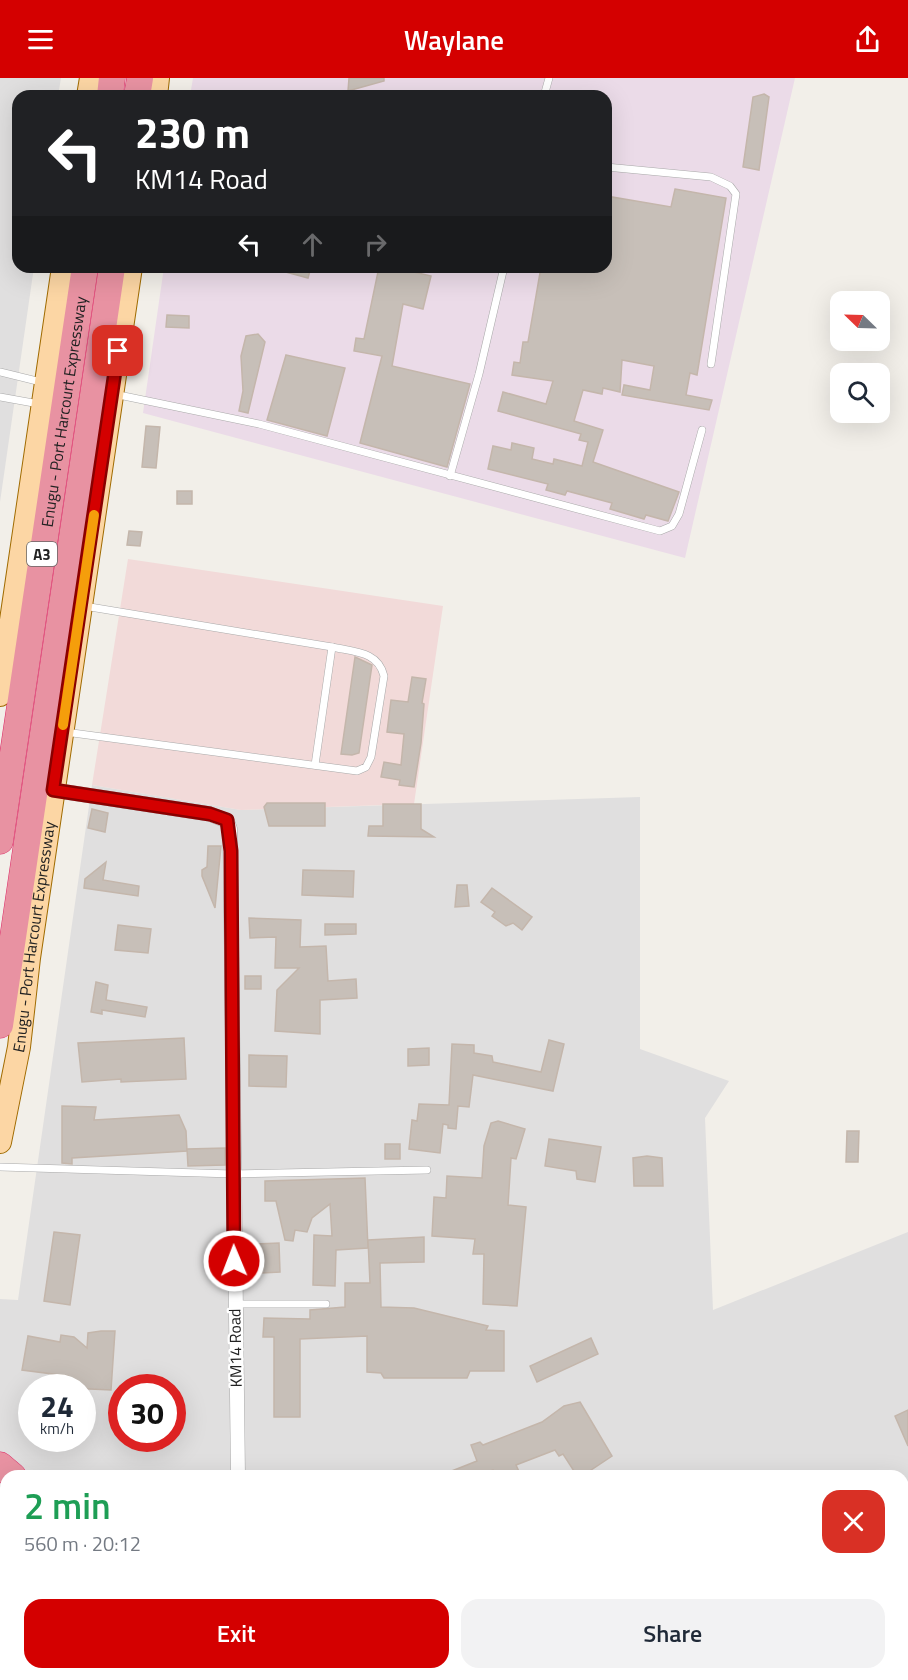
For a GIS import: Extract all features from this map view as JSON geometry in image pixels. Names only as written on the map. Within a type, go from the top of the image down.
[{"type":"highway","name":"Enugu - Port Harcourt Expressway","points":[[0,841],[84,273]]},
{"type":"highway","name":"Enugu - Port Harcourt Expressway","points":[[0,1025],[111,273]]},
{"type":"main road","name":"Enugu - Port Harcourt Expressway","points":[[0,695],[11,591],[62,273]]},
{"type":"main road","name":"Enugu - Port Harcourt Expressway","points":[[0,1142],[19,1047],[53,790],[130,273]]},
{"type":"street","name":"KM14 Road","points":[[53,790],[210,814],[227,820],[231,851],[238,1470]]},
{"type":"lane","points":[[612,168],[711,177],[734,190],[736,194],[711,364]]},
{"type":"lane","points":[[450,476],[479,374],[503,273]]},
{"type":"lane","points":[[0,372],[44,393]]},
{"type":"lane","points":[[0,397],[44,393]]},
{"type":"lane","points":[[112,393],[260,424],[660,531],[672,526],[679,514],[702,430]]},
{"type":"lane","points":[[62,732],[357,771],[366,767],[371,757],[384,676],[381,664],[371,656],[332,647],[81,605]]},
{"type":"lane","points":[[315,765],[332,647]]},
{"type":"lane","points":[[0,1167],[233,1174],[427,1170]]},
{"type":"lane","points":[[235,1304],[326,1304]]},
{"type":"shaded area","points":[[0,78],[61,78],[59,90],[12,90],[12,273],[33,273],[0,502]]},
{"type":"shaded area","points":[[193,78],[795,78],[685,558],[143,413],[163,273],[612,273],[612,90],[191,90]]},
{"type":"shaded area","points":[[128,559],[443,606],[414,804],[241,810],[92,785]]},
{"type":"shaded area","points":[[92,785],[241,810],[640,797],[640,1049],[729,1081],[705,1118],[713,1310],[908,1232],[908,1470],[0,1470],[0,1299],[18,1300]]},
{"type":"building","points":[[349,78],[384,78],[384,81],[348,90]]},
{"type":"building","points":[[764,94],[769,97],[759,170],[743,167],[753,97]]},
{"type":"building","points":[[675,189],[726,198],[697,375],[690,373],[686,395],[712,400],[709,410],[622,395],[624,385],[650,390],[654,366],[622,360],[620,392],[603,388],[602,394],[583,390],[574,421],[603,430],[593,462],[679,492],[668,521],[646,515],[644,519],[610,509],[612,503],[567,491],[565,495],[546,490],[548,484],[488,469],[493,446],[511,450],[512,443],[534,448],[532,459],[553,464],[554,459],[582,466],[588,442],[579,440],[581,434],[498,411],[503,392],[546,404],[553,381],[512,375],[514,362],[520,363],[523,342],[528,342],[540,273],[612,273],[612,197],[671,207]]},
{"type":"building","points":[[289,273],[309,273],[308,278]]},
{"type":"building","points":[[378,273],[418,273],[431,276],[423,309],[403,304],[392,366],[470,384],[447,467],[360,443],[382,356],[354,351],[356,338],[364,339]]},
{"type":"building","points":[[167,315],[189,316],[189,328],[166,327]]},
{"type":"building","points":[[258,334],[265,342],[248,413],[239,411],[243,391],[241,356],[246,336]]},
{"type":"building","points":[[286,355],[345,368],[327,436],[267,420]]},
{"type":"building","points":[[146,426],[160,427],[156,468],[142,467]]},
{"type":"building","points":[[177,491],[192,491],[192,504],[177,504]]},
{"type":"building","points":[[129,531],[142,532],[140,546],[127,545]]},
{"type":"building","points":[[355,657],[372,665],[359,753],[352,755],[341,754]]},
{"type":"building","points":[[412,677],[426,679],[422,703],[424,704],[421,743],[414,787],[399,785],[400,780],[381,777],[384,762],[401,765],[404,734],[387,732],[391,700],[408,702]]},
{"type":"building","points":[[267,803],[325,803],[325,826],[269,826],[264,807]]},
{"type":"building","points":[[383,804],[421,804],[421,829],[434,837],[368,836],[369,826],[383,826]]},
{"type":"building","points":[[92,809],[108,813],[105,832],[88,828]]},
{"type":"building","points":[[208,846],[221,846],[215,908],[202,876],[202,870],[207,867]]},
{"type":"building","points":[[106,862],[103,880],[139,886],[138,896],[84,888],[85,879]]},
{"type":"building","points":[[303,870],[354,871],[353,897],[302,895]]},
{"type":"building","points":[[457,885],[467,885],[469,906],[455,907]]},
{"type":"building","points":[[492,888],[532,917],[522,930],[513,923],[506,926],[492,916],[495,912],[481,902]]},
{"type":"building","points":[[249,918],[301,920],[300,947],[326,946],[328,981],[356,979],[357,998],[320,1000],[320,1034],[275,1031],[277,990],[299,968],[275,968],[276,937],[250,938]]},
{"type":"building","points":[[325,924],[356,924],[356,934],[325,935]]},
{"type":"building","points":[[118,925],[151,929],[148,953],[115,950]]},
{"type":"building","points":[[245,976],[261,976],[261,989],[245,989]]},
{"type":"building","points":[[96,982],[108,985],[106,1000],[147,1007],[145,1017],[102,1010],[102,1014],[91,1012]]},
{"type":"building","points":[[184,1038],[186,1079],[121,1082],[121,1079],[82,1082],[78,1043]]},
{"type":"building","points":[[549,1040],[564,1044],[553,1091],[473,1075],[469,1107],[458,1106],[456,1129],[448,1128],[448,1125],[443,1124],[440,1153],[409,1149],[412,1120],[417,1121],[419,1104],[449,1105],[452,1044],[474,1045],[474,1053],[492,1056],[493,1062],[541,1072]]},
{"type":"building","points":[[429,1048],[429,1065],[408,1066],[408,1049]]},
{"type":"building","points":[[249,1055],[287,1056],[286,1087],[249,1086]]},
{"type":"building","points":[[62,1106],[96,1107],[94,1120],[179,1115],[186,1131],[187,1151],[72,1158],[72,1164],[62,1163]]},
{"type":"building","points":[[498,1121],[525,1129],[516,1159],[511,1158],[508,1205],[526,1207],[517,1306],[483,1304],[484,1254],[473,1254],[475,1239],[432,1236],[434,1197],[446,1198],[447,1176],[482,1178],[484,1146],[491,1123]]},
{"type":"building","points":[[847,1131],[859,1131],[858,1162],[846,1162]]},
{"type":"building","points":[[549,1139],[601,1147],[595,1182],[577,1179],[576,1171],[545,1166]]},
{"type":"building","points":[[385,1144],[400,1144],[400,1159],[385,1159]]},
{"type":"building","points":[[225,1148],[225,1165],[188,1166],[187,1149]]},
{"type":"building","points":[[647,1156],[662,1158],[663,1186],[634,1186],[633,1158]]},
{"type":"building","points":[[365,1178],[368,1248],[336,1250],[335,1286],[313,1285],[314,1235],[332,1236],[330,1204],[312,1218],[307,1232],[295,1230],[293,1241],[285,1240],[276,1201],[265,1201],[265,1181]]},
{"type":"building","points":[[54,1232],[80,1235],[70,1305],[44,1301]]},
{"type":"building","points":[[424,1237],[424,1262],[380,1263],[381,1307],[414,1308],[488,1326],[486,1330],[504,1331],[504,1371],[470,1371],[467,1378],[384,1378],[381,1373],[367,1372],[367,1336],[300,1339],[300,1417],[274,1417],[274,1337],[263,1337],[264,1318],[310,1319],[310,1310],[345,1307],[345,1283],[370,1283],[368,1240]]},
{"type":"building","points":[[279,1243],[280,1272],[262,1273],[262,1261],[257,1261],[256,1244]]},
{"type":"building","points":[[115,1331],[112,1374],[108,1374],[108,1390],[96,1389],[96,1374],[53,1374],[22,1370],[28,1336],[60,1342],[61,1335],[74,1337],[87,1348],[88,1333]]},
{"type":"building","points":[[591,1338],[598,1354],[537,1382],[530,1366]]},
{"type":"building","points":[[580,1402],[612,1456],[591,1470],[573,1470],[563,1454],[559,1456],[555,1450],[516,1465],[518,1470],[454,1470],[477,1461],[471,1445],[480,1442],[483,1445],[542,1422],[564,1406]]},
{"type":"building","points":[[908,1410],[908,1446],[895,1416]]},
{"type":"slow traffic","points":[[63,725],[94,515]]},
{"type":"route","points":[[118,351],[53,790],[210,814],[227,820],[230,829],[231,851],[234,1261]]}]
